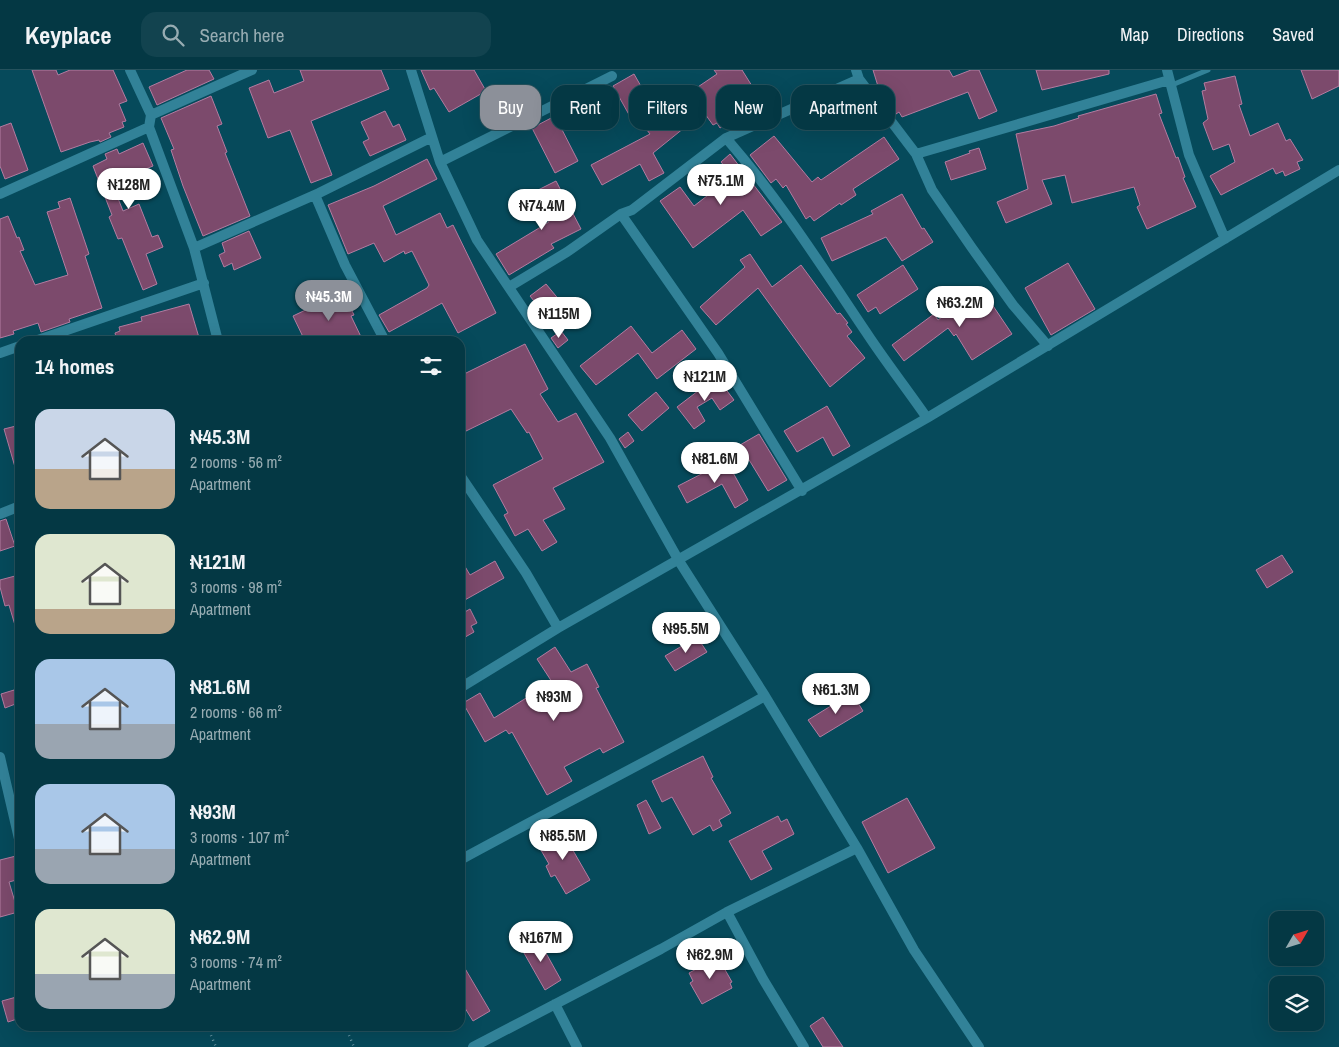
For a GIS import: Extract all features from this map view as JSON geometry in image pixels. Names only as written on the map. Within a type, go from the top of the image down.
[{"type":"street","points":[[130,70],[151,115],[149,128],[194,248],[217,336]]},
{"type":"street","points":[[151,115],[252,70]]},
{"type":"street","points":[[412,70],[440,162],[477,240],[610,438],[679,561],[765,696],[857,848],[914,950],[978,1047]]},
{"type":"street","points":[[508,287],[567,252],[621,214],[632,210],[726,138],[857,74],[916,154],[938,199],[1013,304],[1048,346]]},
{"type":"street","points":[[440,162],[612,76]]},
{"type":"street","points":[[916,154],[1169,78],[1189,155],[1225,239]]},
{"type":"street","points":[[0,194],[149,128]]},
{"type":"street","points":[[194,248],[315,195],[432,137]]},
{"type":"street","points":[[726,138],[755,172],[808,244],[867,333],[927,418]]},
{"type":"street","points":[[465,685],[558,628],[802,491],[927,418],[1339,170]]},
{"type":"street","points":[[315,195],[345,265],[381,336]]},
{"type":"street","points":[[621,214],[718,353],[802,491]]},
{"type":"street","points":[[50,336],[204,283]]},
{"type":"street","points":[[0,353],[15,348]]},
{"type":"street","points":[[465,482],[526,573],[558,628]]},
{"type":"street","points":[[0,514],[15,508]]},
{"type":"street","points":[[465,857],[595,786],[683,742],[765,696]]},
{"type":"street","points":[[0,757],[15,819]]},
{"type":"street","points":[[473,1047],[661,949],[727,912],[857,848]]},
{"type":"street","points":[[727,912],[763,980],[804,1047]]},
{"type":"street","points":[[555,1004],[577,1047]]},
{"type":"lane","points":[[1169,78],[1208,70]]},
{"type":"path","points":[[209,1031],[216,1047]]},
{"type":"path","points":[[347,1031],[354,1047]]},
{"type":"building","points":[[32,70],[56,70],[58,75],[70,70],[113,70],[127,101],[119,104],[126,121],[122,122],[124,127],[109,133],[111,137],[100,142],[99,140],[90,142],[61,152]]},
{"type":"building","points":[[187,70],[209,70],[214,79],[157,105],[149,87]]},
{"type":"building","points":[[300,70],[381,70],[389,89],[311,121],[332,175],[311,183],[290,130],[268,138],[249,88],[269,80],[274,93],[304,81]]},
{"type":"building","points":[[421,70],[474,70],[483,85],[480,85],[480,94],[449,112],[434,88],[430,90]]},
{"type":"building","points":[[714,70],[742,70],[751,85],[716,85],[716,124],[713,125],[706,115],[706,85],[701,85],[717,74]]},
{"type":"building","points":[[873,70],[949,70],[953,77],[971,70],[979,70],[997,111],[979,119],[968,92],[902,117],[899,112],[896,114],[895,112],[895,85],[878,85]]},
{"type":"building","points":[[1036,70],[1109,70],[1109,74],[1042,90]]},
{"type":"building","points":[[1301,70],[1339,70],[1339,86],[1312,99]]},
{"type":"building","points":[[634,74],[640,85],[629,85],[629,115],[619,97],[619,85],[615,85]]},
{"type":"building","points":[[1235,76],[1242,104],[1239,105],[1250,136],[1278,123],[1286,141],[1290,139],[1303,160],[1297,162],[1300,169],[1285,176],[1283,171],[1276,174],[1273,168],[1221,195],[1210,176],[1235,162],[1229,144],[1213,150],[1203,123],[1208,119],[1202,91],[1206,90],[1204,83]]},
{"type":"building","points":[[1156,94],[1162,113],[1159,114],[1176,158],[1178,157],[1185,177],[1183,178],[1196,207],[1147,229],[1137,207],[1140,205],[1134,187],[1072,203],[1065,175],[1042,180],[1052,204],[1006,223],[997,202],[1028,189],[1016,134],[1054,126],[1079,118],[1078,116]]},
{"type":"building","points":[[211,96],[222,124],[217,126],[227,152],[225,153],[250,216],[203,236],[183,186],[171,150],[174,149],[161,118]]},
{"type":"building","points":[[385,111],[393,127],[399,124],[406,140],[370,156],[363,142],[369,139],[361,122]]},
{"type":"building","points":[[551,118],[551,130],[562,130],[578,161],[555,173],[533,130],[541,130],[541,123]]},
{"type":"building","points":[[11,123],[28,170],[5,179],[0,166],[0,127]]},
{"type":"building","points":[[647,130],[682,130],[653,153],[664,173],[649,181],[640,164],[602,185],[591,165],[650,134]]},
{"type":"building","points":[[774,136],[812,182],[818,177],[821,180],[884,137],[899,159],[853,189],[856,195],[841,205],[840,203],[814,221],[810,216],[806,219],[786,185],[783,188],[776,179],[771,183],[750,155]]},
{"type":"building","points":[[143,143],[153,166],[112,183],[123,211],[139,204],[152,237],[158,235],[163,247],[146,254],[157,284],[143,290],[122,238],[118,239],[109,217],[112,215],[93,166],[107,159],[105,154],[117,149],[119,154]]},
{"type":"building","points":[[979,148],[986,169],[951,180],[945,162]]},
{"type":"building","points":[[730,154],[782,222],[761,236],[743,210],[693,248],[660,201],[680,187],[694,206],[725,182],[719,175],[727,169],[721,162]]},
{"type":"building","points":[[427,159],[437,179],[383,206],[396,235],[440,213],[447,228],[453,225],[496,313],[458,333],[442,303],[389,332],[379,315],[427,288],[429,285],[412,251],[405,254],[404,251],[384,262],[374,243],[348,254],[328,205],[374,186]]},
{"type":"building","points":[[556,181],[581,229],[551,244],[554,248],[509,275],[496,254],[549,222],[534,192]]},
{"type":"building","points":[[902,194],[922,229],[924,228],[933,242],[902,261],[886,237],[832,261],[821,238],[873,214],[871,211]]},
{"type":"building","points":[[70,198],[89,254],[85,256],[102,308],[69,319],[70,322],[41,332],[38,323],[13,331],[14,334],[0,338],[0,219],[8,216],[17,238],[19,237],[24,250],[20,251],[35,285],[68,275],[47,212],[60,208],[58,202]]},
{"type":"building","points":[[249,231],[261,258],[234,270],[232,263],[224,267],[219,255],[225,252],[222,243]]},
{"type":"building","points":[[750,254],[772,287],[801,265],[837,314],[840,313],[848,323],[846,324],[852,332],[847,336],[865,358],[830,387],[758,288],[716,325],[700,307],[745,267],[740,260]]},
{"type":"building","points":[[1068,263],[1095,309],[1051,335],[1025,288]]},
{"type":"building","points":[[903,265],[918,289],[880,314],[876,307],[868,312],[857,295]]},
{"type":"building","points":[[546,284],[575,319],[558,331],[530,296]]},
{"type":"building","points":[[981,288],[1012,334],[972,360],[956,334],[954,336],[948,328],[904,361],[892,345],[934,314],[938,320]]},
{"type":"building","points":[[343,292],[354,315],[351,316],[361,336],[303,336],[293,316]]},
{"type":"building","points":[[189,304],[199,336],[116,336],[115,333],[120,331],[119,327],[142,321],[141,317]]},
{"type":"building","points":[[631,326],[652,353],[682,330],[696,349],[657,379],[638,353],[596,385],[580,366]]},
{"type":"building","points":[[561,331],[568,340],[558,348],[551,338]]},
{"type":"building","points":[[525,344],[548,389],[540,394],[558,422],[576,413],[604,462],[553,488],[565,509],[543,520],[557,542],[542,551],[528,529],[515,536],[504,515],[508,513],[493,485],[543,459],[529,432],[527,433],[511,409],[465,432],[465,374]]},
{"type":"building","points":[[715,378],[734,400],[720,410],[712,398],[697,407],[705,421],[694,429],[677,407]]},
{"type":"building","points":[[656,392],[669,408],[642,431],[628,415]]},
{"type":"building","points":[[827,406],[850,446],[833,456],[823,437],[797,452],[784,431]]},
{"type":"building","points":[[15,426],[15,467],[4,429]]},
{"type":"building","points":[[628,432],[634,441],[625,448],[619,439]]},
{"type":"building","points":[[759,434],[787,480],[768,491],[740,445]]},
{"type":"building","points":[[725,458],[748,500],[735,508],[722,484],[687,503],[678,486],[713,468],[712,465]]},
{"type":"building","points":[[6,519],[15,546],[0,551],[0,521]]},
{"type":"building","points":[[1282,555],[1293,572],[1267,588],[1256,570]]},
{"type":"building","points":[[495,561],[504,578],[465,600],[465,566],[470,575]]},
{"type":"building","points":[[15,576],[15,625],[9,605],[5,606],[0,580]]},
{"type":"building","points":[[470,609],[477,623],[471,626],[474,632],[465,637],[465,612]]},
{"type":"building","points":[[697,637],[707,652],[675,671],[665,656]]},
{"type":"building","points":[[555,647],[571,672],[587,664],[599,687],[596,688],[624,742],[603,753],[600,748],[564,767],[572,781],[547,795],[512,732],[509,734],[506,730],[485,742],[465,707],[465,702],[480,693],[494,718],[552,682],[537,659]]},
{"type":"building","points":[[14,690],[15,704],[5,708],[1,694]]},
{"type":"building","points":[[852,693],[863,711],[820,737],[808,720]]},
{"type":"building","points":[[703,756],[713,777],[711,778],[731,813],[719,820],[722,826],[713,831],[710,825],[693,835],[672,797],[662,802],[652,781]]},
{"type":"building","points":[[907,798],[935,848],[888,873],[862,822]]},
{"type":"building","points":[[646,800],[661,828],[649,834],[637,805]]},
{"type":"building","points":[[778,816],[781,822],[787,819],[794,834],[762,851],[772,869],[751,880],[729,841]]},
{"type":"building","points":[[555,827],[559,835],[563,833],[590,880],[566,894],[555,875],[551,877],[546,866],[549,864],[538,845],[547,841],[543,834]]},
{"type":"building","points":[[15,856],[15,880],[9,882],[15,902],[15,913],[0,917],[0,860]]},
{"type":"building","points":[[537,937],[561,980],[545,990],[520,946]]},
{"type":"building","points":[[716,954],[732,982],[730,983],[732,988],[702,1004],[690,983],[693,981],[689,973],[700,967],[698,964]]},
{"type":"building","points":[[465,968],[490,1011],[473,1021],[465,1008]]},
{"type":"building","points":[[15,997],[15,1020],[8,1022],[2,1001]]},
{"type":"building","points":[[823,1017],[843,1047],[823,1047],[810,1026]]}]
